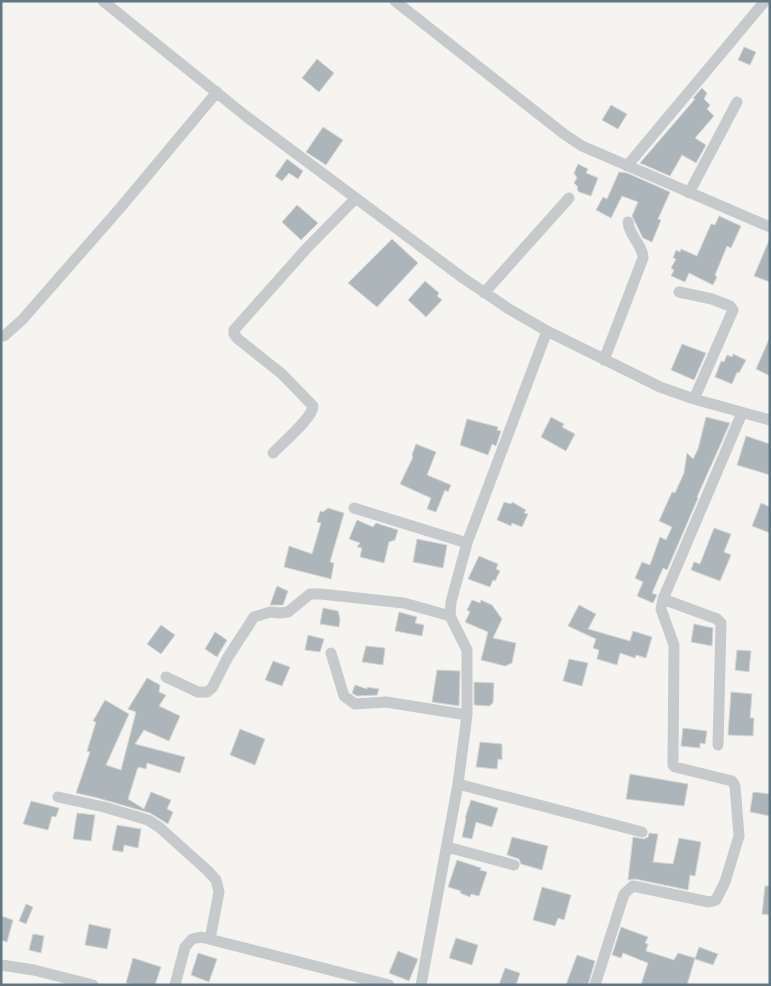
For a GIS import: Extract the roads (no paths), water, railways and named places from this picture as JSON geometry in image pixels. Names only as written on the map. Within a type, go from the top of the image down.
[{"type":"street","points":[[103,1],[217,92],[356,198],[484,293],[509,309],[547,331],[660,387],[694,399],[770,420]]},
{"type":"street","points":[[395,1],[564,134],[582,146],[770,228]]},
{"type":"street","points":[[628,166],[765,1]]},
{"type":"street","points":[[4,336],[22,320],[121,208],[217,92]]},
{"type":"street","points":[[690,194],[738,102]]},
{"type":"street","points":[[273,453],[309,417],[313,406],[282,374],[238,339],[234,334],[234,330],[307,248],[356,198]]},
{"type":"street","points":[[484,293],[569,198]]},
{"type":"street","points":[[604,360],[643,258],[643,252],[629,230],[628,222]]},
{"type":"street","points":[[679,292],[712,299],[730,306],[733,310],[694,399]]},
{"type":"street","points":[[421,985],[458,784],[467,715],[467,650],[450,616],[451,602],[467,542],[547,331]]},
{"type":"street","points":[[595,985],[615,918],[627,890],[633,886],[709,902],[716,900],[725,882],[739,836],[735,786],[732,781],[673,765],[674,645],[661,609],[663,600],[742,413]]},
{"type":"street","points":[[354,508],[467,542]]},
{"type":"street","points":[[166,677],[198,692],[207,692],[212,688],[228,657],[254,617],[270,612],[288,612],[310,594],[404,602],[450,616]]},
{"type":"street","points":[[663,600],[717,619],[721,623],[718,746]]},
{"type":"street","points":[[331,653],[344,696],[355,704],[386,702],[467,715]]},
{"type":"street","points":[[458,784],[642,832]]},
{"type":"street","points":[[58,797],[104,807],[148,820],[159,827],[208,871],[216,880],[219,892],[210,939]]},
{"type":"street","points":[[447,847],[514,865]]},
{"type":"street","points":[[174,985],[185,947],[192,939],[201,937],[389,985]]},
{"type":"street","points":[[1,965],[34,970],[93,985]]}]
